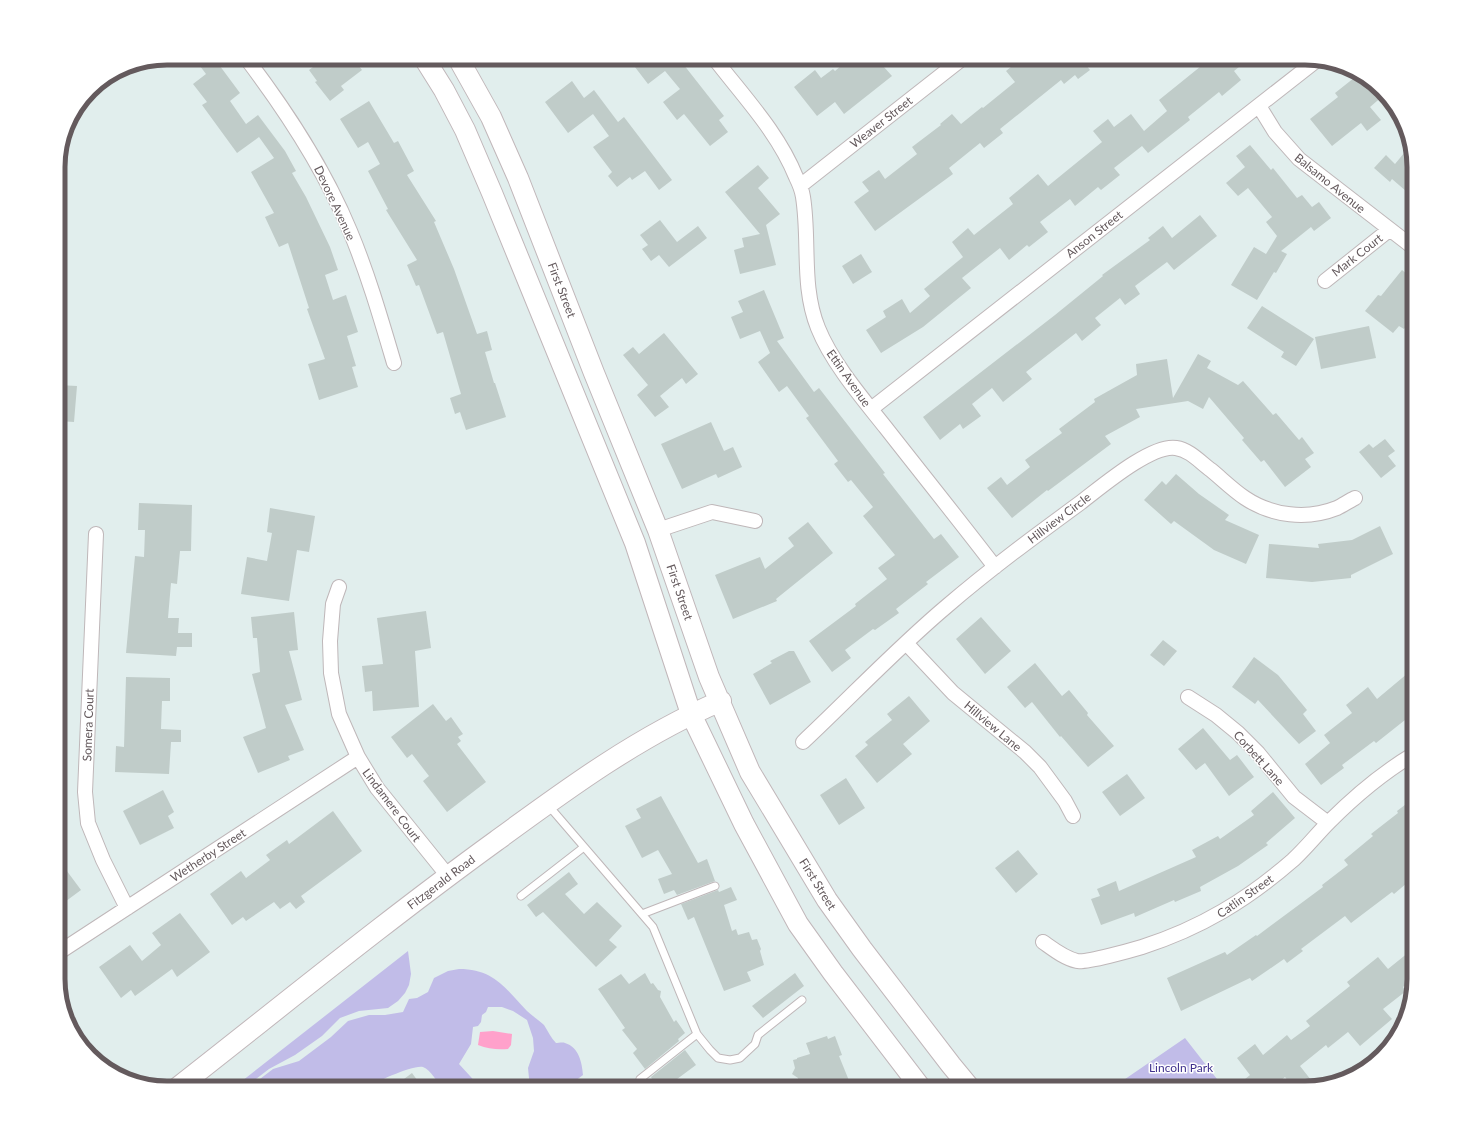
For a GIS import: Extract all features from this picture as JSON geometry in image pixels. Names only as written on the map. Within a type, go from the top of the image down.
[{"type":"main road","points":[[428,65],[444,90],[465,130],[634,543],[691,714],[744,824],[798,924],[833,973],[916,1081]]},
{"type":"main road","name":"First Street","points":[[462,65],[491,117],[518,178],[594,373],[658,530],[709,677],[721,701],[750,772],[827,900],[964,1081]]},
{"type":"main road","name":"Fitzgerald Road","points":[[186,1081],[448,876],[547,804],[604,765],[664,728],[721,701]]},
{"type":"street","name":"Devore Avenue","points":[[251,65],[273,94],[298,132],[327,181],[350,231],[369,281],[394,363]]},
{"type":"street","name":"Ettin Avenue","points":[[719,65],[774,135],[789,159],[800,186],[803,195],[807,228],[806,273],[809,295],[818,328],[830,352],[871,409],[995,567]]},
{"type":"street","name":"Weaver Street","points":[[800,186],[954,65]]},
{"type":"street","name":"Anson Street","points":[[871,409],[1310,65]]},
{"type":"street","name":"Balsamo Avenue","points":[[1258,106],[1275,132],[1299,159],[1407,243]]},
{"type":"street","name":"Mark Court","points":[[1325,280],[1389,230]]},
{"type":"street","name":"Hillview Circle","points":[[803,742],[946,606],[1121,472],[1152,453],[1164,448],[1176,448],[1188,452],[1245,498],[1261,507],[1276,512],[1296,515],[1316,514],[1337,508],[1355,498]]},
{"type":"street","points":[[658,530],[712,512],[755,521]]},
{"type":"street","name":"Somera Court","points":[[96,534],[85,792],[88,823],[103,860],[127,908]]},
{"type":"street","name":"Lindamere Court","points":[[339,587],[333,604],[330,641],[331,672],[339,714],[358,757],[377,788],[448,876]]},
{"type":"street","name":"Hillview Lane","points":[[906,644],[953,693],[1025,752],[1040,767],[1065,801],[1073,816]]},
{"type":"street","name":"Corbett Lane","points":[[1188,697],[1216,715],[1238,733],[1258,753],[1294,797],[1328,823]]},
{"type":"street","name":"Wetherby Street","points":[[65,948],[358,757]]},
{"type":"street","name":"Catlin Street","points":[[1043,942],[1062,955],[1078,962],[1126,952],[1172,937],[1216,916],[1257,890],[1295,859],[1328,823],[1359,793],[1393,766],[1407,758]]},
{"type":"lane","points":[[547,804],[653,927],[697,1034],[718,1058],[730,1060],[740,1058],[755,1044],[758,1035],[802,1000]]},
{"type":"lane","points":[[521,896],[584,847]]},
{"type":"lane","points":[[642,914],[715,886]]},
{"type":"lane","points":[[640,1079],[697,1034]]},
{"type":"green space","points":[[408,951],[411,974],[409,985],[405,993],[398,1001],[388,1008],[359,1011],[340,1018],[322,1036],[295,1055],[269,1069],[253,1081],[242,1081]]},
{"type":"green space","points":[[459,969],[481,972],[498,981],[527,1011],[544,1025],[556,1043],[564,1043],[574,1048],[581,1061],[583,1075],[575,1081],[529,1081],[528,1068],[534,1051],[533,1038],[527,1020],[513,1011],[502,1007],[488,1007],[486,1012],[482,1015],[481,1022],[478,1026],[473,1027],[471,1044],[459,1064],[475,1081],[437,1081],[429,1071],[423,1067],[419,1067],[395,1074],[380,1081],[257,1081],[273,1069],[299,1061],[331,1037],[348,1021],[369,1015],[385,1015],[403,1012],[409,999],[417,998],[428,992],[434,978],[448,971]]},
{"type":"green space","name":"Lincoln Park","points":[[1185,1038],[1219,1081],[1122,1081]]},
{"type":"shaded area","points":[[493,1031],[512,1034],[511,1045],[508,1049],[493,1049],[478,1045],[480,1032]]},
{"type":"building","points":[[199,65],[219,65],[240,93],[230,101],[246,124],[258,115],[285,151],[296,171],[292,173],[306,197],[330,247],[338,270],[325,275],[333,300],[346,295],[358,332],[347,336],[356,366],[352,367],[358,387],[319,400],[308,364],[325,359],[307,309],[309,308],[288,243],[279,247],[265,217],[274,213],[251,172],[274,158],[259,137],[237,153],[202,105],[207,102],[193,84],[206,74]]},
{"type":"building","points":[[316,65],[358,65],[362,70],[341,86],[344,90],[330,101],[315,82],[317,81],[309,70]]},
{"type":"building","points":[[633,65],[684,65],[724,116],[719,120],[728,132],[710,146],[684,114],[677,120],[663,102],[680,89],[665,71],[648,84]]},
{"type":"building","points":[[842,65],[884,65],[883,66],[892,76],[844,114],[835,102],[817,116],[794,87],[815,70],[821,78],[833,69],[835,71]]},
{"type":"building","points":[[1013,65],[1086,65],[1090,70],[1078,79],[1075,75],[1064,84],[1061,80],[1000,129],[1003,133],[984,148],[980,143],[949,168],[953,174],[875,231],[854,202],[869,191],[862,182],[879,170],[885,179],[917,154],[912,147],[941,125],[940,124],[952,114],[961,124],[982,107],[983,108],[1015,82],[1006,71]]},
{"type":"building","points":[[1202,65],[1241,65],[1234,71],[1241,80],[1222,96],[1219,92],[1188,117],[1190,120],[1148,153],[1142,146],[1114,168],[1120,175],[1101,190],[1098,187],[1075,206],[1070,199],[1040,222],[1048,232],[1029,247],[1027,245],[1009,260],[1000,248],[962,278],[971,288],[923,327],[881,353],[866,330],[886,317],[883,311],[902,299],[910,313],[930,296],[924,289],[963,257],[952,242],[968,228],[974,235],[1013,204],[1009,198],[1038,174],[1048,186],[1102,142],[1093,131],[1108,119],[1114,127],[1131,114],[1144,131],[1167,111],[1159,100]]},
{"type":"building","points":[[1354,78],[1356,79],[1367,86],[1380,98],[1370,107],[1381,120],[1367,131],[1361,123],[1332,146],[1310,119],[1338,97],[1335,93]]},
{"type":"building","points":[[572,81],[584,98],[594,90],[618,122],[624,117],[672,180],[659,190],[645,171],[632,180],[630,177],[617,187],[608,176],[612,172],[593,147],[609,136],[593,114],[568,133],[545,102]]},
{"type":"building","points":[[369,101],[394,143],[398,141],[414,171],[407,175],[436,221],[434,222],[454,269],[477,334],[487,331],[492,350],[485,352],[506,417],[466,430],[460,412],[455,414],[450,398],[461,394],[443,332],[437,334],[419,285],[416,286],[407,265],[417,260],[386,210],[388,209],[368,171],[380,164],[368,142],[358,148],[340,119]]},
{"type":"building","points":[[1250,145],[1271,170],[1273,168],[1297,198],[1302,195],[1312,207],[1319,202],[1331,218],[1314,231],[1311,227],[1281,251],[1287,254],[1257,300],[1231,285],[1254,247],[1266,254],[1277,236],[1266,222],[1272,217],[1248,188],[1238,196],[1226,183],[1245,167],[1236,156]]},
{"type":"building","points":[[1406,151],[1407,192],[1392,179],[1390,182],[1374,168],[1386,155],[1395,164]]},
{"type":"building","points":[[758,165],[769,178],[758,188],[780,214],[766,225],[776,265],[740,274],[734,250],[744,247],[742,238],[760,234],[725,192]]},
{"type":"building","points":[[1200,215],[1217,236],[1174,270],[1167,262],[1135,286],[1140,294],[1125,305],[1120,298],[1095,318],[1101,325],[1082,341],[1076,333],[1026,372],[1032,379],[1003,402],[992,388],[972,404],[981,416],[963,429],[960,424],[940,440],[923,417],[1055,315],[1103,276],[1102,275],[1150,240],[1148,238],[1163,226],[1172,238]]},
{"type":"building","points":[[660,220],[677,242],[698,226],[707,238],[669,267],[659,255],[651,261],[642,249],[648,245],[640,235]]},
{"type":"building","points":[[861,254],[872,272],[853,284],[842,266]]},
{"type":"building","points":[[1402,270],[1407,274],[1407,325],[1404,329],[1399,326],[1393,333],[1365,311],[1378,295],[1381,296]]},
{"type":"building","points":[[764,290],[784,338],[777,341],[814,392],[819,388],[934,539],[941,534],[959,557],[926,582],[928,584],[896,609],[899,613],[875,630],[873,629],[845,650],[851,658],[832,672],[809,641],[856,606],[855,604],[887,579],[878,568],[895,555],[863,516],[873,507],[851,480],[848,482],[834,464],[838,461],[806,418],[809,416],[787,386],[779,392],[758,362],[770,353],[760,331],[740,339],[731,317],[743,312],[738,301]]},
{"type":"building","points":[[1262,306],[1314,339],[1296,366],[1281,357],[1284,352],[1247,328]]},
{"type":"building","points":[[1369,326],[1376,358],[1321,369],[1315,337]]},
{"type":"building","points":[[664,333],[698,374],[686,384],[682,378],[660,396],[669,407],[655,417],[637,395],[648,385],[623,355],[633,347],[639,354]]},
{"type":"building","points":[[1198,354],[1211,361],[1207,368],[1238,385],[1243,381],[1273,415],[1276,413],[1299,440],[1302,437],[1314,453],[1305,459],[1311,467],[1285,487],[1264,460],[1261,462],[1242,440],[1244,438],[1209,397],[1203,409],[1188,401],[1136,409],[1140,417],[1105,436],[1111,444],[1048,491],[1047,490],[1012,518],[987,488],[1001,477],[1007,485],[1030,467],[1025,460],[1062,433],[1059,429],[1095,402],[1094,399],[1137,375],[1136,364],[1167,359],[1173,398]]},
{"type":"building","points":[[65,385],[77,386],[74,422],[65,421]]},
{"type":"building","points":[[711,422],[724,451],[733,447],[742,467],[718,478],[716,474],[682,489],[661,444]]},
{"type":"building","points":[[1385,439],[1395,451],[1388,456],[1396,466],[1381,478],[1359,452],[1369,444],[1373,448]]},
{"type":"building","points":[[1176,474],[1199,494],[1229,515],[1225,520],[1259,535],[1246,564],[1214,550],[1174,521],[1171,524],[1144,500],[1162,481],[1166,485]]},
{"type":"building","points":[[139,503],[192,505],[191,551],[180,551],[177,584],[171,583],[168,618],[179,618],[178,633],[192,633],[192,647],[177,647],[176,656],[126,653],[135,556],[144,557],[145,530],[138,530]]},
{"type":"building","points":[[270,508],[315,516],[309,552],[297,550],[289,601],[241,594],[247,557],[267,561],[272,533],[267,532]]},
{"type":"building","points":[[808,522],[833,553],[776,599],[777,601],[733,619],[715,575],[760,557],[765,569],[794,546],[788,538]]},
{"type":"building","points":[[1380,526],[1393,554],[1351,575],[1351,578],[1312,582],[1266,578],[1269,544],[1319,548],[1318,544],[1352,540]]},
{"type":"building","points":[[426,611],[431,648],[415,651],[419,707],[373,711],[372,691],[365,692],[362,666],[383,664],[377,618]]},
{"type":"building","points":[[294,612],[298,650],[289,651],[302,700],[285,705],[304,750],[288,756],[290,760],[258,773],[243,737],[266,728],[252,674],[260,672],[257,638],[253,638],[251,617]]},
{"type":"building","points":[[981,617],[1011,651],[985,674],[956,639]]},
{"type":"building","points":[[1163,640],[1177,651],[1164,666],[1150,655]]},
{"type":"building","points":[[789,651],[794,651],[811,682],[770,705],[753,674],[772,663],[770,661]]},
{"type":"building","points":[[1254,657],[1278,675],[1307,710],[1303,714],[1316,731],[1299,744],[1258,700],[1255,704],[1232,687]]},
{"type":"building","points":[[1035,663],[1062,696],[1069,690],[1088,713],[1087,715],[1114,746],[1088,767],[1061,736],[1060,737],[1032,702],[1025,708],[1007,687]]},
{"type":"building","points":[[1407,674],[1407,720],[1405,720],[1376,743],[1374,741],[1342,765],[1344,768],[1321,785],[1305,764],[1330,743],[1324,735],[1352,713],[1346,705],[1368,687],[1377,699]]},
{"type":"building","points":[[126,677],[170,678],[170,701],[162,701],[161,729],[181,730],[181,742],[171,742],[169,774],[115,772],[116,746],[124,747]]},
{"type":"building","points":[[909,696],[930,721],[903,744],[912,754],[877,783],[855,756],[868,745],[865,742],[892,720],[887,714]]},
{"type":"building","points":[[433,704],[446,721],[451,717],[463,734],[458,737],[461,741],[457,744],[486,782],[447,812],[423,781],[429,776],[412,754],[407,758],[391,737]]},
{"type":"building","points":[[1203,728],[1230,760],[1237,755],[1254,777],[1229,796],[1205,763],[1196,770],[1178,749]]},
{"type":"building","points":[[1127,774],[1145,798],[1120,816],[1102,792]]},
{"type":"building","points":[[846,778],[865,808],[839,825],[820,795]]},
{"type":"building","points":[[163,790],[174,812],[168,816],[174,828],[140,845],[123,811]]},
{"type":"building","points":[[1273,792],[1295,818],[1266,843],[1268,845],[1238,866],[1200,887],[1201,891],[1175,902],[1174,900],[1135,917],[1134,913],[1101,925],[1091,899],[1100,896],[1097,889],[1116,881],[1119,891],[1196,857],[1192,850],[1218,836],[1220,839],[1254,815],[1251,811]]},
{"type":"building","points":[[661,796],[698,863],[707,859],[715,881],[677,895],[674,890],[664,894],[658,879],[672,874],[658,850],[642,858],[625,826],[641,818],[636,809]]},
{"type":"building","points":[[1407,803],[1407,883],[1394,894],[1392,892],[1351,923],[1345,916],[1301,949],[1303,951],[1287,963],[1284,959],[1252,981],[1250,978],[1181,1011],[1167,978],[1225,952],[1227,955],[1256,935],[1257,936],[1323,887],[1322,885],[1348,865],[1344,860],[1373,836],[1371,834],[1398,813],[1397,811]]},
{"type":"building","points":[[333,811],[362,851],[301,896],[305,902],[296,909],[290,902],[280,909],[274,902],[246,921],[243,917],[232,925],[210,894],[241,871],[246,878],[270,860],[266,855],[287,840],[289,844]]},
{"type":"building","points":[[1018,850],[1038,874],[1016,893],[995,868]]},
{"type":"building","points":[[65,868],[81,890],[65,902]]},
{"type":"building","points":[[569,872],[578,884],[565,894],[584,914],[597,902],[622,926],[609,940],[617,947],[596,967],[543,912],[536,917],[527,905]]},
{"type":"building","points":[[731,887],[737,900],[724,905],[732,931],[736,929],[738,935],[749,932],[752,940],[757,939],[761,949],[760,951],[764,965],[747,972],[751,981],[724,991],[694,917],[688,920],[681,904],[718,890],[719,892]]},
{"type":"building","points":[[180,913],[210,952],[177,977],[172,969],[135,996],[131,990],[121,998],[99,967],[130,945],[142,961],[161,945],[152,933]]},
{"type":"building","points":[[1407,954],[1407,984],[1403,987],[1406,991],[1383,1009],[1392,1019],[1360,1046],[1348,1032],[1328,1048],[1326,1045],[1300,1066],[1310,1081],[1288,1081],[1285,1077],[1280,1081],[1243,1081],[1250,1075],[1237,1058],[1255,1044],[1263,1055],[1287,1035],[1291,1040],[1310,1026],[1306,1021],[1350,986],[1347,982],[1378,957],[1388,969]]},
{"type":"building","points":[[645,973],[651,984],[653,983],[658,990],[661,991],[660,997],[674,1022],[676,1020],[685,1033],[678,1039],[679,1041],[645,1069],[633,1053],[637,1049],[622,1030],[625,1028],[598,989],[621,974],[629,984]]},
{"type":"building","points":[[795,973],[804,986],[763,1018],[752,1006]]},
{"type":"building","points":[[827,1036],[828,1039],[835,1036],[842,1055],[839,1056],[849,1081],[798,1081],[798,1078],[792,1074],[795,1068],[793,1060],[810,1054],[806,1043]]},
{"type":"building","points":[[685,1050],[696,1065],[674,1081],[649,1081],[652,1079],[651,1077]]},
{"type":"building","points":[[412,1073],[418,1081],[401,1081]]}]
